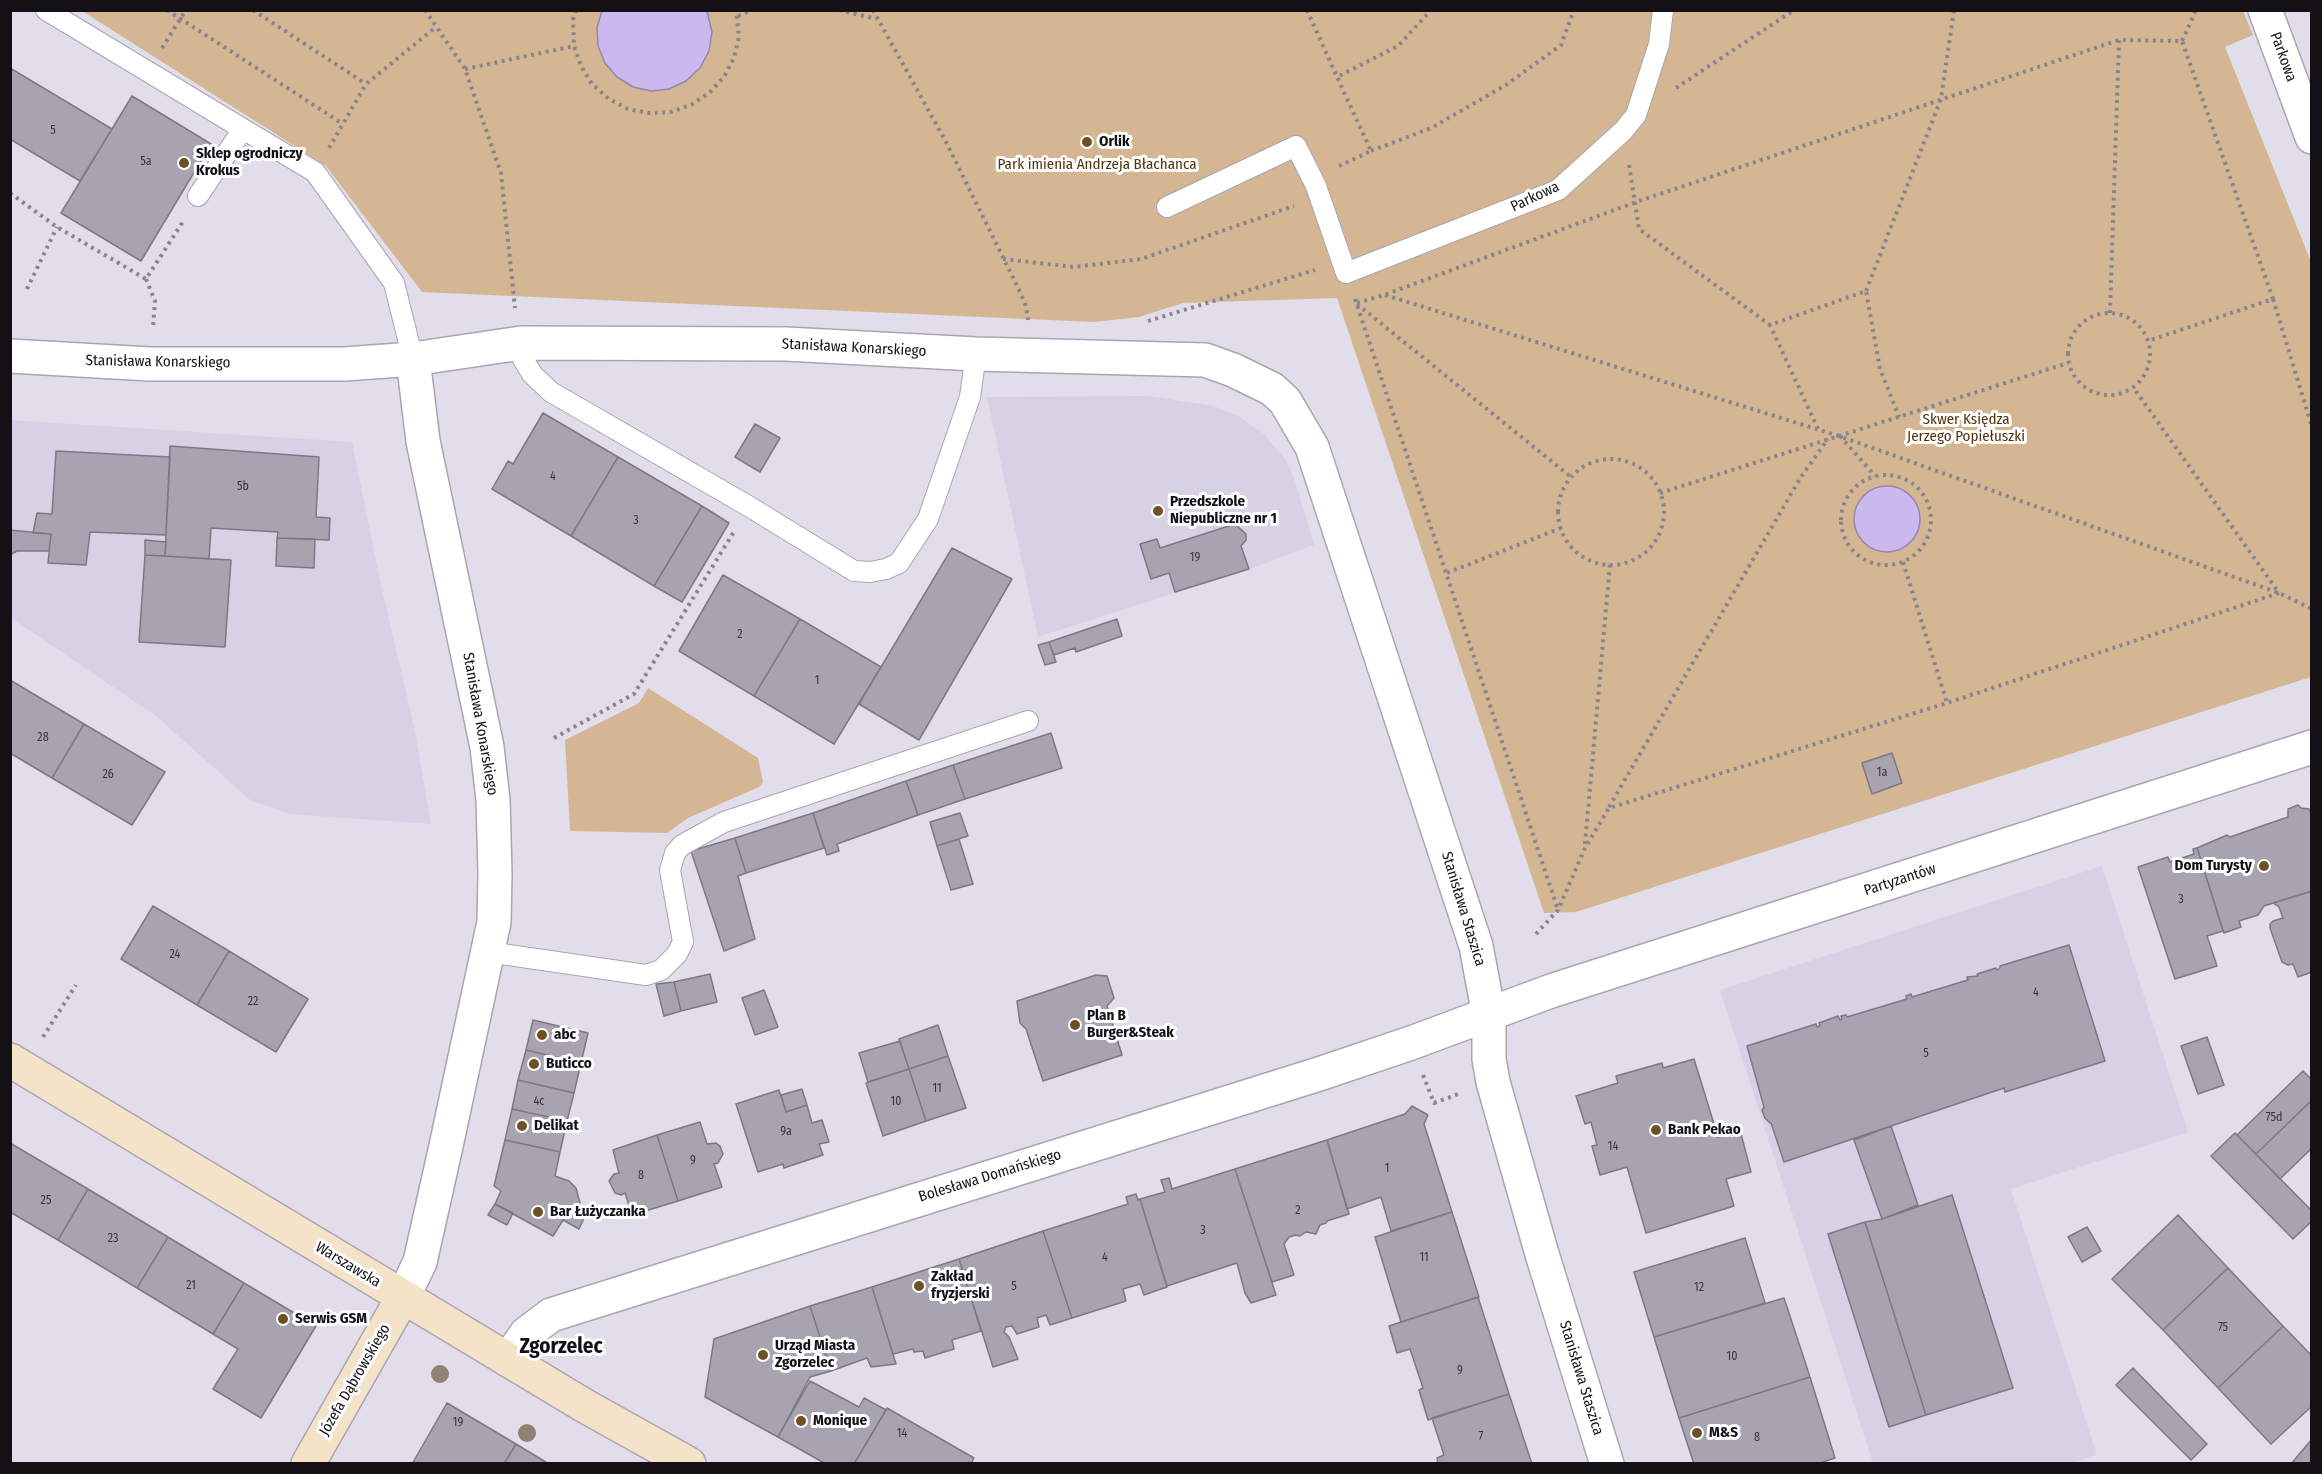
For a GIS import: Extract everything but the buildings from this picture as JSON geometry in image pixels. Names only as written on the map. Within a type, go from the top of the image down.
[{"type":"main road","name":"Warszawska","points":[[10,1060],[585,1406],[689,1464]]},
{"type":"main road","name":"Józefa Dąbrowskiego","points":[[308,1464],[403,1297]]},
{"type":"street","name":"Parkowa","points":[[2265,10],[2312,137]]},
{"type":"street","name":"Stanisława Konarskiego","points":[[10,356],[150,364],[330,364],[413,359],[518,328],[976,354],[1205,360],[1257,380],[1286,401]]},
{"type":"street","name":"Stanisława Konarskiego","points":[[403,1297],[420,1262],[488,952],[494,922],[495,873],[493,800],[487,747],[423,441],[413,359]]},
{"type":"street","name":"Stanisława Staszica","points":[[1286,401],[1316,458],[1476,946],[1489,1015],[1489,1059],[1493,1082],[1542,1254],[1607,1464]]},
{"type":"street","name":"Partyzantów","points":[[1489,1015],[1551,991],[2312,747]]},
{"type":"street","name":"Bolesława Domańskiego","points":[[508,1360],[526,1334],[551,1315],[1307,1077],[1489,1015]]},
{"type":"lane","points":[[46,10],[315,172],[394,283],[413,359]]},
{"type":"lane","name":"Parkowa","points":[[1346,273],[1558,190],[1623,131],[1636,115],[1659,44],[1663,10]]},
{"type":"lane","points":[[198,196],[243,129]]},
{"type":"lane","points":[[1167,207],[1296,146],[1318,193],[1346,273]]},
{"type":"lane","points":[[518,328],[523,359],[532,374],[551,392],[750,507],[854,571],[886,569],[899,563],[928,519],[970,397],[976,354]]},
{"type":"lane","points":[[488,952],[646,975],[661,970],[677,954],[682,942],[670,870],[675,853],[682,845],[724,822],[1028,721]]},
{"type":"path","points":[[167,10],[343,124]]},
{"type":"path","points":[[147,72],[186,10]]},
{"type":"path","points":[[253,10],[366,84]]},
{"type":"path","points":[[424,10],[465,69],[501,173],[518,328]]},
{"type":"path","points":[[576,10],[573,20],[574,46],[581,66],[592,84],[609,99],[628,109],[649,113],[671,112],[691,105],[710,93],[724,77],[734,58],[739,37],[737,13],[752,10]]},
{"type":"path","points":[[839,10],[876,19]]},
{"type":"path","points":[[873,10],[946,142],[1026,306],[1029,328]]},
{"type":"path","points":[[1307,10],[1371,151]]},
{"type":"path","points":[[1337,77],[1398,46],[1431,10]]},
{"type":"path","points":[[1003,259],[1074,267],[1141,259],[1284,208],[1318,193],[1326,173],[1371,151],[1431,128],[1506,85],[1561,45],[1575,10]]},
{"type":"path","points":[[1636,115],[1794,10]]},
{"type":"path","points":[[1899,417],[1880,369],[1866,291],[1941,99],[1954,10]]},
{"type":"path","points":[[2196,10],[2182,41],[2273,299],[2312,427]]},
{"type":"path","points":[[315,172],[366,84],[436,27]]},
{"type":"path","points":[[2110,313],[2119,40]]},
{"type":"path","points":[[1357,303],[1636,202],[2119,40],[2182,41]]},
{"type":"path","points":[[465,69],[574,46]]},
{"type":"path","points":[[1623,131],[1639,229],[1770,325],[1818,429]]},
{"type":"path","points":[[10,193],[57,227],[146,279],[155,301],[150,364]]},
{"type":"path","points":[[146,279],[198,196]]},
{"type":"path","points":[[27,289],[57,227]]},
{"type":"path","points":[[1141,323],[1311,270],[1346,273],[1558,910]]},
{"type":"path","points":[[1770,325],[1866,291]]},
{"type":"path","points":[[1384,295],[1839,436],[2279,593],[2312,609]]},
{"type":"path","points":[[2148,341],[2273,299]]},
{"type":"path","points":[[1357,303],[1571,477]]},
{"type":"path","points":[[2110,313],[2129,318],[2140,326],[2148,341],[2150,352],[2148,365],[2142,377],[2133,387],[2121,393],[2108,395],[2094,393],[2082,386],[2068,363],[2067,349],[2071,336],[2079,325],[2089,317],[2110,313]]},
{"type":"path","points":[[1660,493],[2068,363]]},
{"type":"path","points":[[2133,387],[2279,593]]},
{"type":"path","points":[[1839,436],[1875,476]]},
{"type":"path","points":[[1536,934],[1558,910],[1585,848],[1801,477],[1828,439]]},
{"type":"path","points":[[1602,459],[1621,459],[1637,466],[1652,477],[1660,493],[1664,509],[1662,526],[1655,541],[1644,553],[1629,561],[1610,564],[1581,556],[1569,544],[1561,528],[1558,510],[1562,493],[1571,477],[1585,465],[1602,459]]},
{"type":"path","points":[[1890,475],[1904,478],[1922,492],[1931,512],[1931,528],[1926,542],[1916,554],[1903,562],[1889,565],[1874,564],[1861,557],[1850,547],[1843,534],[1841,519],[1843,505],[1861,482],[1875,476],[1890,475]]},
{"type":"path","points":[[554,738],[634,694],[750,507]]},
{"type":"path","points":[[1447,573],[1561,528]]},
{"type":"path","points":[[1903,562],[1947,703]]},
{"type":"path","points":[[1585,848],[1610,564]]},
{"type":"path","points":[[1609,808],[1947,703],[2279,593]]},
{"type":"path","points":[[41,1039],[76,985]]},
{"type":"path","points":[[1421,1069],[1434,1102],[1467,1091]]},
{"type":"shaded area","points":[[602,11],[707,11],[712,32],[709,51],[700,68],[686,81],[669,89],[651,91],[633,87],[617,77],[605,63],[598,46],[597,27]]},
{"type":"shaded area","name":"Przedszkole Niepubliczne nr 1","points":[[1148,396],[1214,406],[1238,416],[1263,433],[1285,459],[1294,478],[1314,545],[1249,569],[1038,637],[987,397]]},
{"type":"shaded area","points":[[10,420],[352,442],[381,585],[414,726],[431,824],[290,814],[250,800],[156,716],[11,618]]},
{"type":"shaded area","points":[[1887,486],[1899,489],[1910,496],[1917,507],[1920,519],[1917,531],[1910,542],[1899,549],[1887,552],[1875,549],[1864,542],[1857,531],[1854,519],[1857,507],[1864,496],[1875,489]]},
{"type":"shaded area","points":[[2102,866],[2188,1132],[2011,1189],[2097,1455],[2069,1464],[1873,1463],[1720,990]]},
{"type":"green space","points":[[82,11],[2243,11],[2253,35],[2225,47],[2311,262],[2311,677],[1576,912],[1544,913],[1337,298],[1183,303],[1139,317],[1094,322],[422,292],[326,166]]},
{"type":"green space","points":[[648,688],[758,758],[763,782],[759,787],[688,818],[667,833],[570,831],[565,740],[639,703]]},
{"type":"place","name":"Orlik","points":[[1087,142]]},
{"type":"place","name":"Sklep ogrodniczy Krokus","points":[[184,163]]},
{"type":"place","name":"Przedszkole Niepubliczne nr 1","points":[[1158,511]]},
{"type":"place","name":"Dom Turysty","points":[[2264,866]]},
{"type":"place","name":"Plan B Burger&Steak","points":[[1075,1025]]},
{"type":"place","name":"abc","points":[[542,1035]]},
{"type":"place","name":"Buticco","points":[[534,1064]]},
{"type":"place","name":"Delikat","points":[[522,1126]]},
{"type":"place","name":"Bank Pekao","points":[[1656,1130]]},
{"type":"place","name":"Bar Łużyczanka","points":[[538,1212]]},
{"type":"place","name":"Zakład fryzjerski","points":[[919,1286]]},
{"type":"place","name":"Serwis GSM","points":[[283,1319]]},
{"type":"place","name":"Urząd Miasta Zgorzelec","points":[[763,1355]]},
{"type":"place","name":"Monique","points":[[801,1421]]},
{"type":"place","name":"M&S","points":[[1697,1433]]},
{"type":"district","name":"Zgorzelec","points":[[561,1347]]},
{"type":"park label","name":"Park imienia Andrzeja Błachanca","points":[[1097,165]]},
{"type":"park label","name":"Skwer Księdza Jerzego Popiełuszki","points":[[1966,428]]}]
